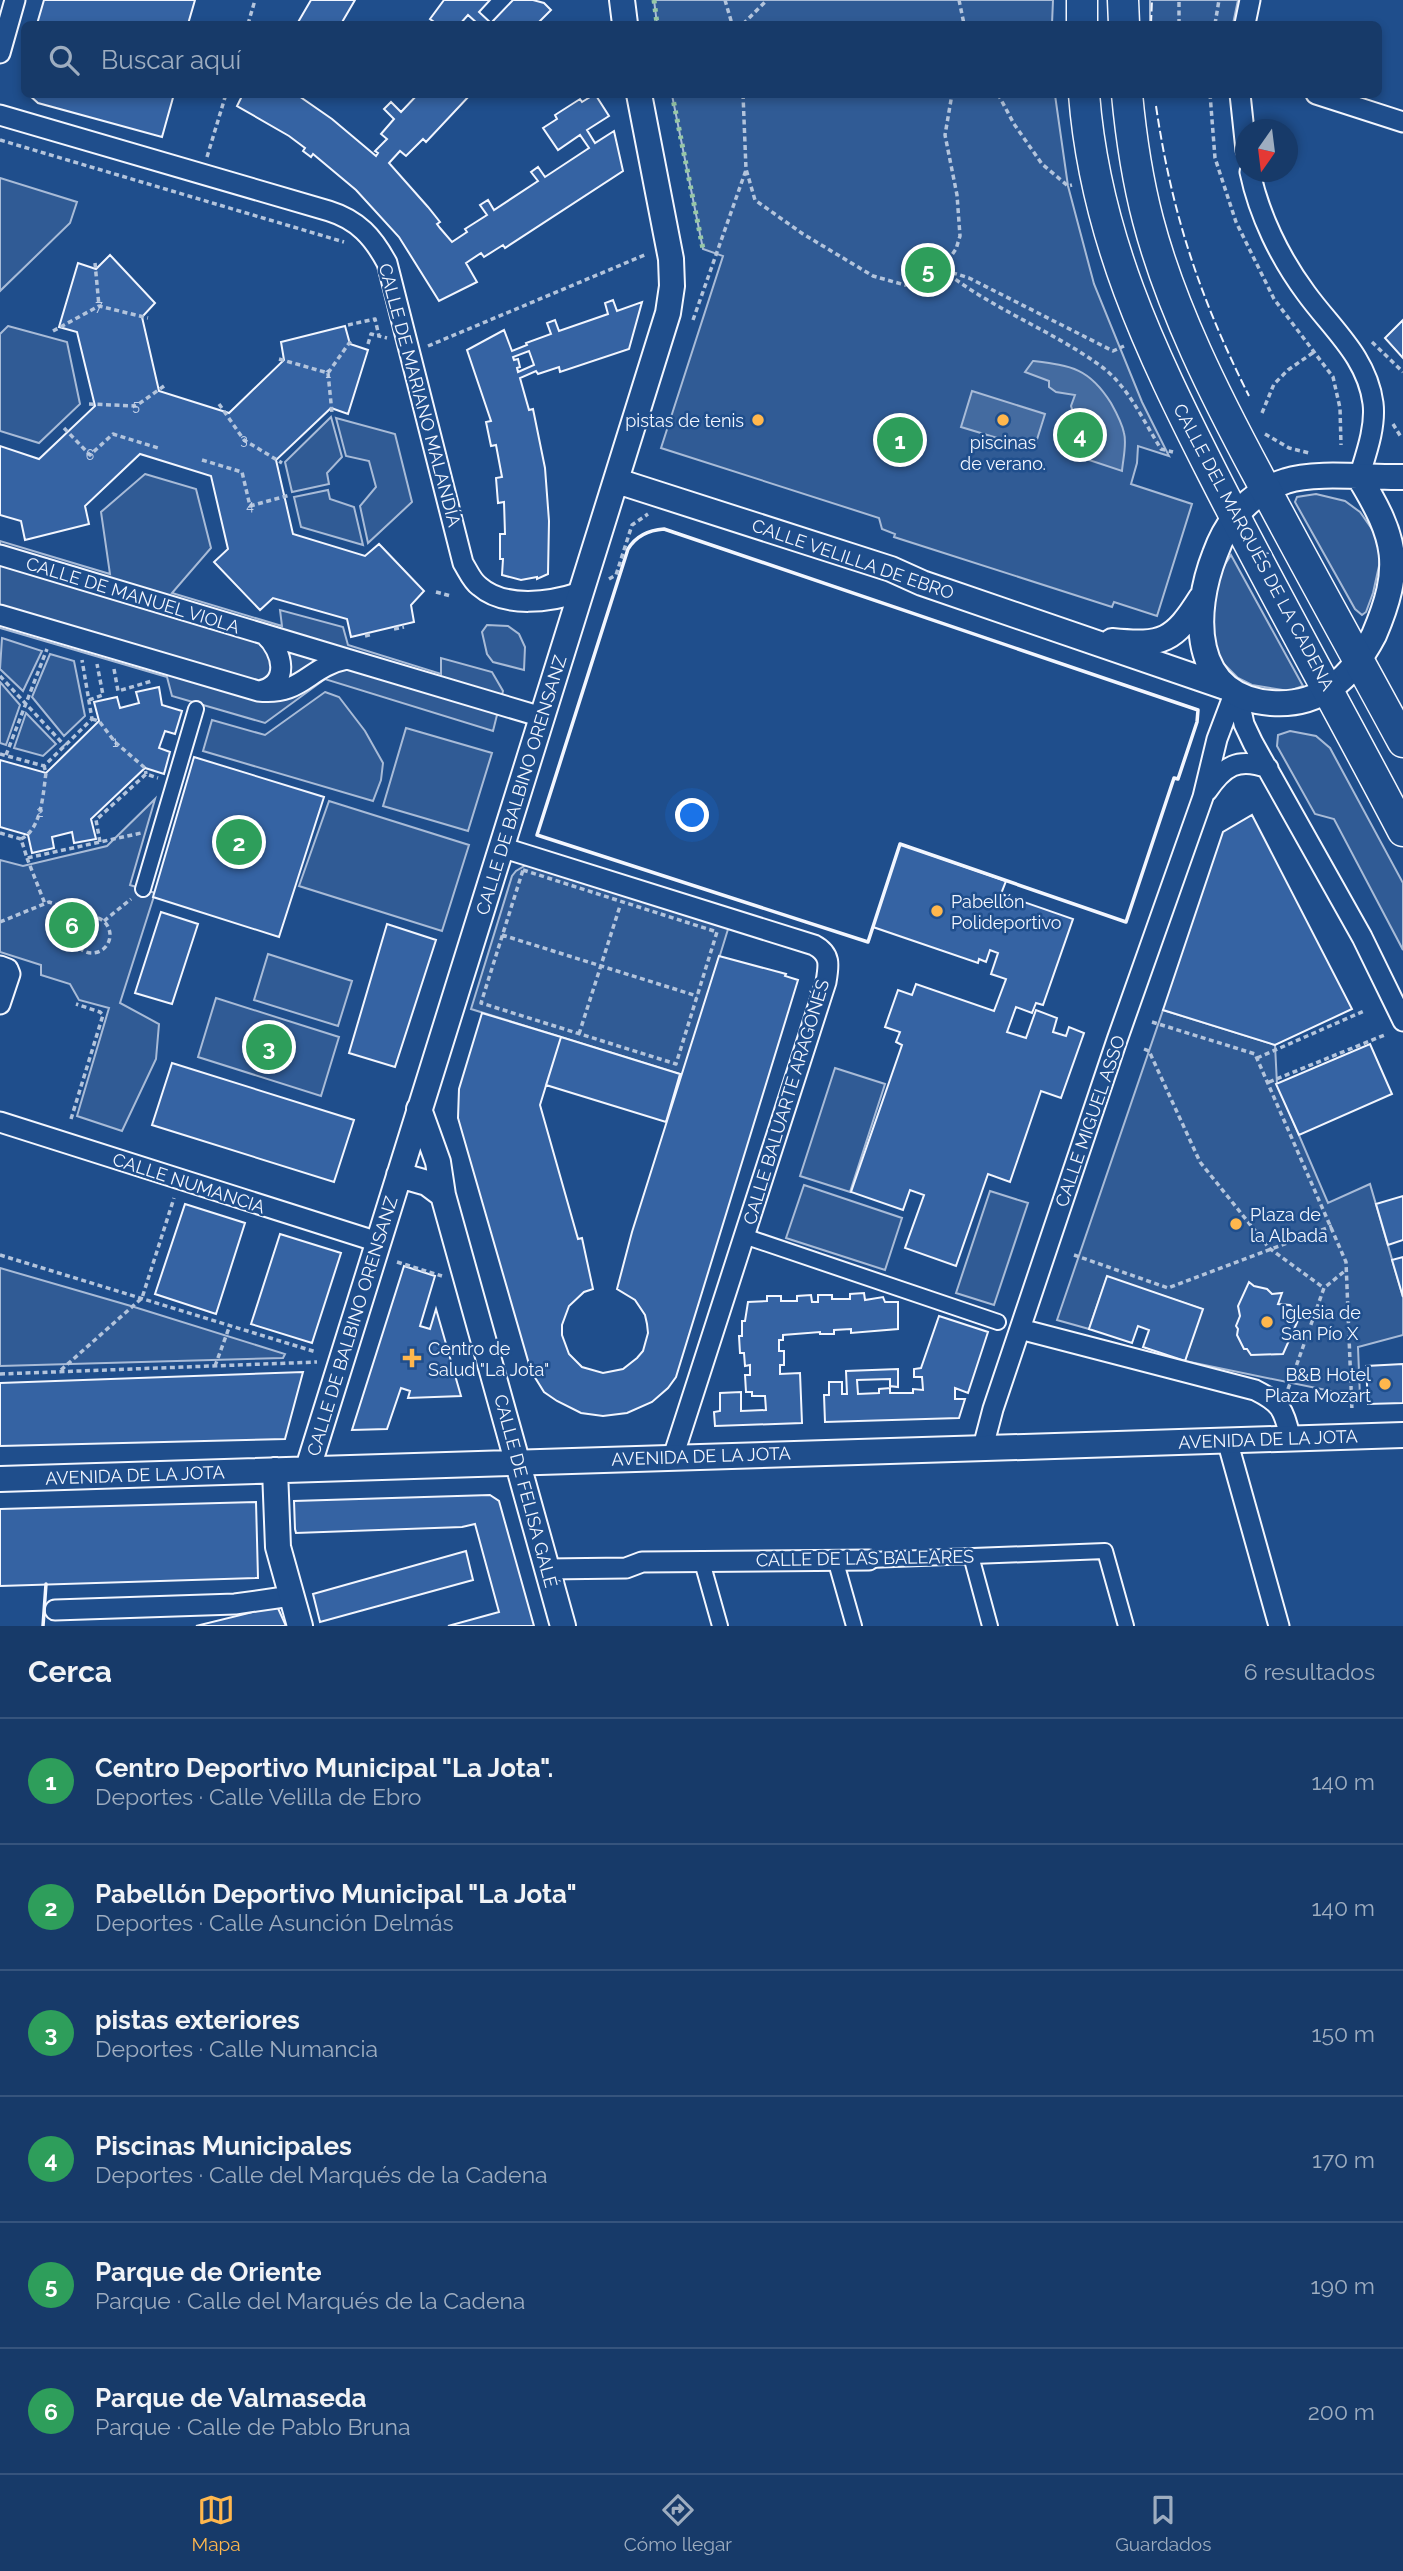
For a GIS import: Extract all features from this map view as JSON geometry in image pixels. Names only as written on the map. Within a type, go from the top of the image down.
[{"type":"main road","points":[[1082,0],[1082,21]]},
{"type":"main road","points":[[1124,0],[1124,21]]},
{"type":"main road","name":"CALLE DEL MARQUÉS DE LA CADENA","points":[[1085,98],[1095,180],[1109,236],[1125,283],[1164,374],[1233,516],[1403,831]]},
{"type":"main road","points":[[1127,98],[1132,148],[1148,221],[1177,306],[1205,370],[1266,491],[1403,742]]},
{"type":"street","points":[[0,53],[15,0]]},
{"type":"street","points":[[1246,21],[1250,0]]},
{"type":"street","name":"CALLE DE BALBINO ORENSANZ","points":[[308,1468],[668,313],[671,259],[640,98]]},
{"type":"street","points":[[1240,98],[1242,119]]},
{"type":"street","points":[[1328,98],[1403,122]]},
{"type":"street","name":"CALLE DE MARIANO MALANDÍA","points":[[0,115],[329,211],[356,222],[368,233],[387,263],[464,563],[472,579],[479,587],[506,599],[557,600],[581,592]]},
{"type":"street","points":[[1253,182],[1263,215],[1284,260],[1308,296],[1346,341],[1363,369],[1373,413],[1368,446],[1359,477],[1392,539],[1398,575],[1384,613],[1359,660],[1329,690]]},
{"type":"street","points":[[1403,477],[1300,478],[1288,480],[1266,491],[1233,516],[1218,544],[1201,598],[1204,648],[1212,669],[1232,692],[1244,724],[1362,937],[1403,1021]]},
{"type":"street","name":"CALLE VELILLA DE EBRO","points":[[617,481],[891,569],[922,583],[1263,702],[1294,704],[1316,698],[1329,690]]},
{"type":"street","name":"CALLE DE MANUEL VIOLA","points":[[0,555],[542,717]]},
{"type":"street","name":"CALLE VELILLA DE EBRO","points":[[1088,639],[1157,641],[1178,630],[1201,598]]},
{"type":"street","points":[[0,615],[258,691],[286,691],[323,667],[347,659]]},
{"type":"street","name":"CALLE DE MANUEL VIOLA","points":[[258,691],[275,684],[281,670],[280,653],[265,635]]},
{"type":"street","name":"CALLE MIGUEL ASSO","points":[[983,1447],[993,1409],[1117,1040],[1203,797],[1232,692]]},
{"type":"street","points":[[143,889],[196,709]]},
{"type":"street","name":"CALLE MIGUEL ASSO","points":[[1203,797],[1217,776],[1227,768],[1250,763],[1268,768]]},
{"type":"street","name":"CALLE BALUARTE ARAGONÉS","points":[[501,847],[814,945],[824,950],[828,958],[825,982],[673,1457]]},
{"type":"street","points":[[0,1004],[5,970]]},
{"type":"street","name":"CALLE DE FELISA GALÉ","points":[[419,1109],[438,1162],[443,1195],[563,1626]]},
{"type":"street","name":"CALLE NUMANCIA","points":[[0,1122],[377,1242]]},
{"type":"street","points":[[399,1175],[427,1183],[443,1195]]},
{"type":"street","points":[[744,1236],[999,1322]]},
{"type":"street","points":[[1020,1329],[1255,1390],[1282,1407],[1291,1439]]},
{"type":"street","name":"AVENIDA DE LA JOTA","points":[[0,1479],[1403,1435]]},
{"type":"street","points":[[1227,1440],[1279,1626]]},
{"type":"street","points":[[275,1470],[278,1547],[299,1626]]},
{"type":"street","name":"CALLE DE LAS BALEARES","points":[[547,1569],[626,1568],[642,1562],[869,1560],[1105,1551],[1126,1626]]},
{"type":"street","points":[[971,1556],[990,1626]]},
{"type":"street","points":[[835,1559],[854,1626]]},
{"type":"street","points":[[702,1562],[720,1626]]},
{"type":"street","points":[[55,1610],[235,1604],[291,1596]]},
{"type":"path","points":[[249,21],[255,0]]},
{"type":"path","points":[[725,0],[731,21]]},
{"type":"path","points":[[746,21],[767,0]]},
{"type":"path","points":[[959,0],[963,21]]},
{"type":"path","points":[[1179,0],[1179,21]]},
{"type":"path","points":[[1216,21],[1219,0]]},
{"type":"path","points":[[206,159],[225,98]]},
{"type":"path","points":[[743,98],[746,169],[755,200],[803,234],[873,276],[905,285],[925,279],[943,269],[956,249],[960,236],[957,195],[945,135],[951,98]]},
{"type":"path","points":[[1000,98],[1014,124],[1042,164],[1068,186],[1074,185]]},
{"type":"path","points":[[693,320],[746,169]]},
{"type":"path","points":[[428,346],[647,254]]},
{"type":"path","points":[[95,263],[99,306]]},
{"type":"path","points":[[943,269],[969,278],[1113,351],[1124,346]]},
{"type":"path","points":[[943,269],[966,289],[1104,368],[1124,390],[1161,449],[1173,452]]},
{"type":"path","points":[[53,331],[99,306],[148,318]]},
{"type":"path","points":[[348,325],[375,318],[379,336]]},
{"type":"path","points":[[368,344],[371,334],[389,339]]},
{"type":"path","points":[[1365,334],[1403,372]]},
{"type":"path","points":[[332,413],[328,373],[352,339]]},
{"type":"path","points":[[1262,413],[1274,384],[1288,370],[1314,352]]},
{"type":"path","points":[[279,359],[328,373]]},
{"type":"path","points":[[89,404],[136,407],[164,386]]},
{"type":"path","points":[[219,404],[244,440],[282,463]]},
{"type":"path","points":[[64,428],[90,455],[113,434],[158,448]]},
{"type":"path","points":[[1257,436],[1270,435],[1289,448],[1316,454]]},
{"type":"path","points":[[202,460],[242,472],[250,506],[290,495]]},
{"type":"path","points":[[436,592],[451,596]]},
{"type":"path","points":[[394,629],[404,627]]},
{"type":"path","points":[[365,636],[373,634]]},
{"type":"path","points":[[6,755],[47,649]]},
{"type":"path","points":[[82,659],[92,719]]},
{"type":"path","points":[[89,699],[103,695],[97,664]]},
{"type":"path","points":[[114,669],[118,691],[154,681]]},
{"type":"path","points":[[0,676],[65,746]]},
{"type":"path","points":[[44,766],[92,719]]},
{"type":"path","points":[[92,719],[99,721],[115,742],[145,768],[146,774]]},
{"type":"path","points":[[0,754],[44,766]]},
{"type":"path","points":[[0,833],[21,839],[28,835],[40,812],[46,773],[44,766]]},
{"type":"path","points":[[146,774],[174,783]]},
{"type":"path","points":[[100,842],[96,820],[146,774]]},
{"type":"path","points":[[27,858],[160,829]]},
{"type":"path","points":[[21,839],[44,904]]},
{"type":"path","points":[[523,870],[622,901],[717,932],[676,1064],[481,1003],[523,870]]},
{"type":"path","points":[[104,921],[143,889]]},
{"type":"path","points":[[579,1034],[622,901]]},
{"type":"path","points":[[0,922],[49,902],[76,911],[81,920]]},
{"type":"path","points":[[93,917],[104,921],[110,932],[108,944],[99,952],[88,953],[77,946],[73,935],[81,920],[93,917]]},
{"type":"path","points":[[502,935],[697,996]]},
{"type":"path","points":[[71,1119],[103,1013],[76,1004]]},
{"type":"path","points":[[1258,1058],[1364,1011]]},
{"type":"path","points":[[1152,1023],[1255,1054],[1258,1058],[1332,1226],[1347,1270],[1352,1411]]},
{"type":"path","points":[[1269,1082],[1385,1035]]},
{"type":"path","points":[[1144,1049],[1149,1051],[1200,1162],[1269,1248],[1324,1289]]},
{"type":"path","points":[[60,1372],[142,1298],[176,1192]]},
{"type":"path","points":[[1074,1255],[1168,1288],[1332,1226]]},
{"type":"path","points":[[0,1255],[316,1352]]},
{"type":"path","points":[[397,1262],[442,1276]]},
{"type":"path","points":[[1285,1398],[1324,1289],[1347,1270]]},
{"type":"path","points":[[215,1366],[230,1325]]},
{"type":"path","points":[[0,1374],[340,1362]]},
{"type":"shaded area","points":[[654,0],[1053,0],[1052,21],[657,21]]},
{"type":"shaded area","points":[[1150,0],[1238,0],[1234,21],[1150,21]]},
{"type":"shaded area","points":[[673,98],[1055,98],[1068,186],[1094,284],[1142,402],[1169,456],[1138,446],[1131,484],[1192,504],[1157,616],[1114,602],[1112,607],[894,537],[895,534],[882,529],[879,518],[661,448],[723,256],[703,249]]},
{"type":"shaded area","points":[[0,178],[77,202],[70,223],[0,291]]},
{"type":"shaded area","points":[[8,326],[67,342],[80,404],[39,443],[0,431],[0,334]]},
{"type":"shaded area","points":[[1033,361],[1069,367],[1087,376],[1103,391],[1117,414],[1124,433],[1122,471],[1077,456],[1092,438],[1092,424],[1075,418],[1071,406],[1075,395],[1056,392],[1049,387],[1049,381],[1025,372]]},
{"type":"shaded area","name":"piscinas de verano.","points":[[972,391],[1045,414],[1034,449],[961,427]]},
{"type":"shaded area","points":[[331,417],[342,457],[327,473],[329,484],[292,492],[285,462]]},
{"type":"shaded area","points":[[336,418],[395,434],[412,502],[368,543],[360,506],[376,487],[369,461],[346,456]]},
{"type":"shaded area","points":[[145,474],[196,489],[211,548],[172,593],[282,626],[280,610],[343,627],[348,645],[441,674],[441,658],[492,672],[503,691],[493,731],[325,679],[265,723],[172,696],[167,677],[0,628],[0,541],[110,574],[101,512]]},
{"type":"shaded area","points":[[328,490],[330,499],[354,507],[363,545],[301,527],[294,497]]},
{"type":"shaded area","points":[[1316,494],[1345,501],[1360,512],[1374,532],[1380,555],[1379,566],[1373,593],[1366,612],[1362,615],[1355,609],[1295,502],[1297,497]]},
{"type":"shaded area","points":[[1231,555],[1303,686],[1289,691],[1252,685],[1238,678],[1222,662],[1213,642],[1212,600],[1220,572]]},
{"type":"shaded area","points":[[487,625],[508,626],[519,634],[525,647],[524,670],[493,662],[487,654],[482,632]]},
{"type":"shaded area","points":[[2,638],[42,651],[23,691],[0,669]]},
{"type":"shaded area","points":[[50,654],[74,661],[85,716],[64,736],[32,697]]},
{"type":"shaded area","points":[[0,682],[20,705],[6,745],[0,743]]},
{"type":"shaded area","points":[[325,692],[339,697],[365,731],[383,763],[381,780],[373,801],[203,751],[212,720],[265,735]]},
{"type":"shaded area","points":[[26,713],[56,744],[43,756],[14,748]]},
{"type":"shaded area","points":[[406,728],[492,753],[468,831],[383,806]]},
{"type":"shaded area","points":[[1290,731],[1316,736],[1330,748],[1403,883],[1403,950],[1334,819],[1315,814],[1277,746],[1278,735]]},
{"type":"shaded area","points":[[155,799],[130,885],[155,893],[120,1003],[159,1024],[156,1059],[122,1131],[77,1116],[109,1008],[79,1000],[70,984],[41,975],[41,965],[0,952],[0,860],[23,866],[107,846]]},
{"type":"shaded area","points":[[329,801],[469,845],[442,931],[299,886]]},
{"type":"shaded area","points":[[526,865],[729,926],[683,1075],[471,1009],[512,876]]},
{"type":"shaded area","points":[[268,954],[352,981],[338,1026],[254,1000]]},
{"type":"shaded area","points":[[216,998],[339,1037],[321,1096],[198,1057]]},
{"type":"shaded area","name":"Plaza de la Albada","points":[[1163,1010],[1275,1045],[1277,1084],[1328,1203],[1370,1184],[1403,1297],[1403,1335],[1358,1347],[1360,1397],[1185,1361],[1202,1309],[1107,1277],[1089,1329],[1057,1320]]},
{"type":"shaded area","points":[[835,1068],[885,1084],[850,1192],[800,1176]]},
{"type":"shaded area","points":[[804,1185],[902,1218],[885,1270],[786,1238]]},
{"type":"shaded area","points":[[990,1191],[1028,1203],[994,1305],[956,1293]]},
{"type":"shaded area","points":[[0,1268],[285,1354],[283,1358],[0,1366]]},
{"type":"building","points":[[44,0],[195,0],[189,21],[38,21]]},
{"type":"building","points":[[311,0],[355,0],[343,21],[299,21]]},
{"type":"building","points":[[444,0],[490,0],[479,12],[489,21],[475,21],[468,15],[463,21],[430,19]]},
{"type":"building","points":[[513,0],[533,0],[544,3],[551,10],[540,21],[493,21]]},
{"type":"building","points":[[32,98],[173,98],[162,137],[38,103]]},
{"type":"building","points":[[241,98],[302,98],[376,156],[378,153],[375,151],[387,139],[381,134],[394,119],[384,109],[391,102],[401,112],[414,98],[467,98],[426,142],[423,139],[406,156],[400,151],[389,163],[440,222],[437,224],[452,242],[467,232],[465,229],[487,215],[480,205],[488,200],[494,210],[538,181],[531,172],[538,167],[545,177],[589,148],[580,135],[558,150],[543,128],[557,119],[555,115],[580,99],[582,102],[588,98],[598,98],[609,116],[587,130],[595,143],[614,131],[623,171],[505,248],[503,245],[484,257],[481,253],[466,263],[477,282],[439,301],[399,237],[356,190],[313,154],[311,157],[303,151],[305,148],[289,136],[237,106]]},
{"type":"building","points":[[110,255],[155,303],[142,317],[159,391],[229,413],[284,360],[281,342],[345,326],[350,344],[368,350],[348,414],[331,408],[276,460],[293,534],[365,556],[379,544],[424,591],[411,605],[414,622],[351,637],[347,619],[273,598],[260,610],[214,562],[228,549],[211,476],[140,454],[85,506],[89,524],[25,540],[21,521],[0,515],[0,446],[39,459],[95,406],[77,332],[59,327],[78,263],[96,269]]},
{"type":"building","points":[[613,300],[617,311],[642,302],[629,349],[560,372],[559,367],[538,374],[536,371],[520,378],[529,410],[533,409],[545,468],[549,521],[548,574],[537,579],[521,580],[502,575],[500,534],[505,534],[504,502],[498,503],[496,478],[502,477],[496,445],[491,446],[486,422],[491,421],[467,350],[504,330],[512,351],[551,334],[547,323],[555,320],[559,331],[608,314],[605,303]],"holes":[[[529,351],[534,365],[518,372],[518,359],[514,360],[513,357]]]},
{"type":"building","points":[[1403,320],[1403,358],[1385,338]]},
{"type":"building","points":[[159,687],[162,705],[182,711],[175,734],[165,731],[159,748],[170,752],[164,774],[145,768],[91,819],[96,839],[74,843],[72,832],[52,837],[54,848],[32,853],[28,835],[0,827],[0,760],[46,773],[99,721],[94,702],[117,697],[120,708],[139,703],[136,692]]},
{"type":"building","points":[[194,757],[324,797],[279,937],[153,897]]},
{"type":"building","points":[[1252,815],[1352,1009],[1275,1045],[1163,1010],[1223,832]]},
{"type":"building","points":[[900,844],[1006,881],[1001,894],[1073,919],[1043,1005],[1036,1003],[1032,1013],[1016,1007],[1007,1032],[1026,1038],[1036,1010],[1057,1018],[1053,1032],[1066,1036],[1069,1027],[1084,1033],[1061,1098],[1041,1091],[1010,1182],[988,1174],[956,1266],[905,1248],[924,1195],[910,1190],[903,1210],[851,1192],[902,1045],[896,1042],[900,1032],[885,1027],[898,990],[912,995],[916,984],[994,1011],[1006,979],[991,974],[998,953],[990,950],[986,962],[979,959],[978,963],[873,927]]},
{"type":"building","points":[[161,912],[198,924],[172,1004],[135,993]]},
{"type":"building","points":[[387,924],[436,940],[395,1067],[349,1053]]},
{"type":"building","points":[[719,956],[786,974],[785,976],[798,980],[676,1377],[652,1402],[627,1413],[603,1416],[581,1413],[544,1392],[531,1371],[458,1118],[459,1089],[482,1013],[561,1037],[540,1105],[578,1239],[582,1238],[593,1289],[584,1292],[569,1306],[562,1325],[562,1335],[569,1354],[582,1367],[603,1373],[623,1369],[643,1351],[648,1333],[645,1315],[635,1300],[617,1289],[632,1232]]},
{"type":"building","points":[[561,1037],[680,1074],[666,1122],[546,1085]]},
{"type":"building","points":[[1370,1044],[1392,1094],[1299,1135],[1276,1084]]},
{"type":"building","points":[[172,1063],[354,1120],[334,1182],[152,1125]]},
{"type":"building","points":[[1403,1196],[1403,1240],[1388,1245],[1376,1204]]},
{"type":"building","points":[[185,1204],[245,1223],[216,1314],[155,1294]]},
{"type":"building","points":[[280,1234],[341,1253],[312,1343],[251,1324]]},
{"type":"building","points":[[1403,1257],[1403,1297],[1392,1260]]},
{"type":"building","name":"Centro de Salud \"La Jota\"","points":[[404,1266],[435,1276],[420,1326],[430,1329],[436,1309],[461,1396],[408,1398],[410,1391],[401,1388],[387,1429],[352,1430]]},
{"type":"building","points":[[1107,1276],[1203,1309],[1185,1361],[1143,1347],[1149,1330],[1138,1326],[1132,1343],[1089,1329]]},
{"type":"building","name":"Iglesia de San Pío X","points":[[1249,1282],[1267,1289],[1272,1294],[1282,1293],[1278,1304],[1290,1305],[1295,1311],[1293,1314],[1299,1318],[1283,1354],[1251,1355],[1244,1349],[1237,1335],[1236,1326],[1240,1316],[1238,1306]]},
{"type":"building","points":[[864,1293],[865,1300],[883,1297],[885,1302],[898,1302],[898,1329],[851,1333],[851,1329],[834,1330],[834,1334],[820,1332],[783,1335],[783,1340],[779,1340],[779,1351],[784,1351],[784,1365],[780,1365],[780,1374],[800,1373],[802,1423],[715,1426],[714,1412],[720,1411],[720,1393],[741,1392],[741,1411],[766,1410],[765,1396],[752,1396],[752,1392],[746,1392],[745,1375],[750,1375],[750,1365],[745,1366],[744,1353],[740,1353],[739,1336],[742,1336],[742,1321],[745,1321],[748,1302],[767,1301],[767,1296],[781,1296],[781,1301],[797,1301],[797,1296],[811,1295],[812,1302],[818,1302],[818,1295],[832,1295],[832,1299],[850,1299],[850,1294]]},
{"type":"building","points":[[939,1316],[988,1332],[968,1393],[955,1388],[955,1399],[965,1399],[959,1418],[825,1422],[824,1395],[829,1395],[829,1382],[842,1382],[842,1394],[847,1394],[846,1371],[898,1369],[898,1387],[890,1386],[890,1379],[857,1380],[858,1394],[879,1393],[879,1389],[890,1388],[890,1393],[923,1390],[922,1377],[914,1377],[914,1369],[921,1368]]},
{"type":"building","name":"B&B Hotel Plaza Mozart","points":[[1403,1364],[1403,1403],[1368,1404],[1366,1366]]},
{"type":"building","points":[[303,1372],[285,1439],[0,1446],[0,1383]]},
{"type":"building","points":[[490,1495],[499,1501],[534,1626],[448,1626],[499,1612],[475,1524],[462,1527],[296,1533],[295,1529],[294,1501]]},
{"type":"building","points":[[256,1502],[258,1578],[0,1586],[0,1509]]},
{"type":"building","points":[[466,1551],[473,1580],[320,1622],[313,1594]]},
{"type":"building","points":[[277,1606],[286,1626],[196,1626]]},
{"type":"hedge","points":[[654,0],[657,21]]},
{"type":"hedge","points":[[673,98],[703,249]]},
{"type":"fence","points":[[1151,21],[1152,0]]},
{"type":"fence","points":[[1156,106],[1170,184],[1190,255],[1216,325],[1249,396]]},
{"type":"wall","points":[[664,529],[1198,710],[1197,722],[1178,779],[1174,778],[1126,922],[900,844],[868,942],[537,835],[628,549],[643,534],[664,529]]},
{"type":"wall","points":[[43,1626],[46,1584]]},
{"type":"place","name":"Parque de Oriente","points":[[928,270]]},
{"type":"place","name":"pistas de tenis","points":[[758,420]]},
{"type":"place","name":"piscinas de verano.","points":[[1003,420]]},
{"type":"place","name":"Piscinas Municipales","points":[[1080,435]]},
{"type":"place","name":"Centro Deportivo Municipal \"La Jota\".","points":[[900,440]]},
{"type":"place","name":"Pabellón Deportivo Municipal \"La Jota\"","points":[[239,842]]},
{"type":"place","name":"Pabellón Polideportivo","points":[[937,911]]},
{"type":"place","name":"Parque de Valmaseda","points":[[72,925]]},
{"type":"place","name":"pistas exteriores","points":[[269,1047]]},
{"type":"place","name":"Plaza de la Albada","points":[[1236,1224]]},
{"type":"place","name":"Iglesia de San Pío X","points":[[1267,1322]]},
{"type":"place","name":"Centro de Salud \"La Jota\"","points":[[412,1358]]},
{"type":"place","name":"B&B Hotel Plaza Mozart","points":[[1385,1384]]}]
